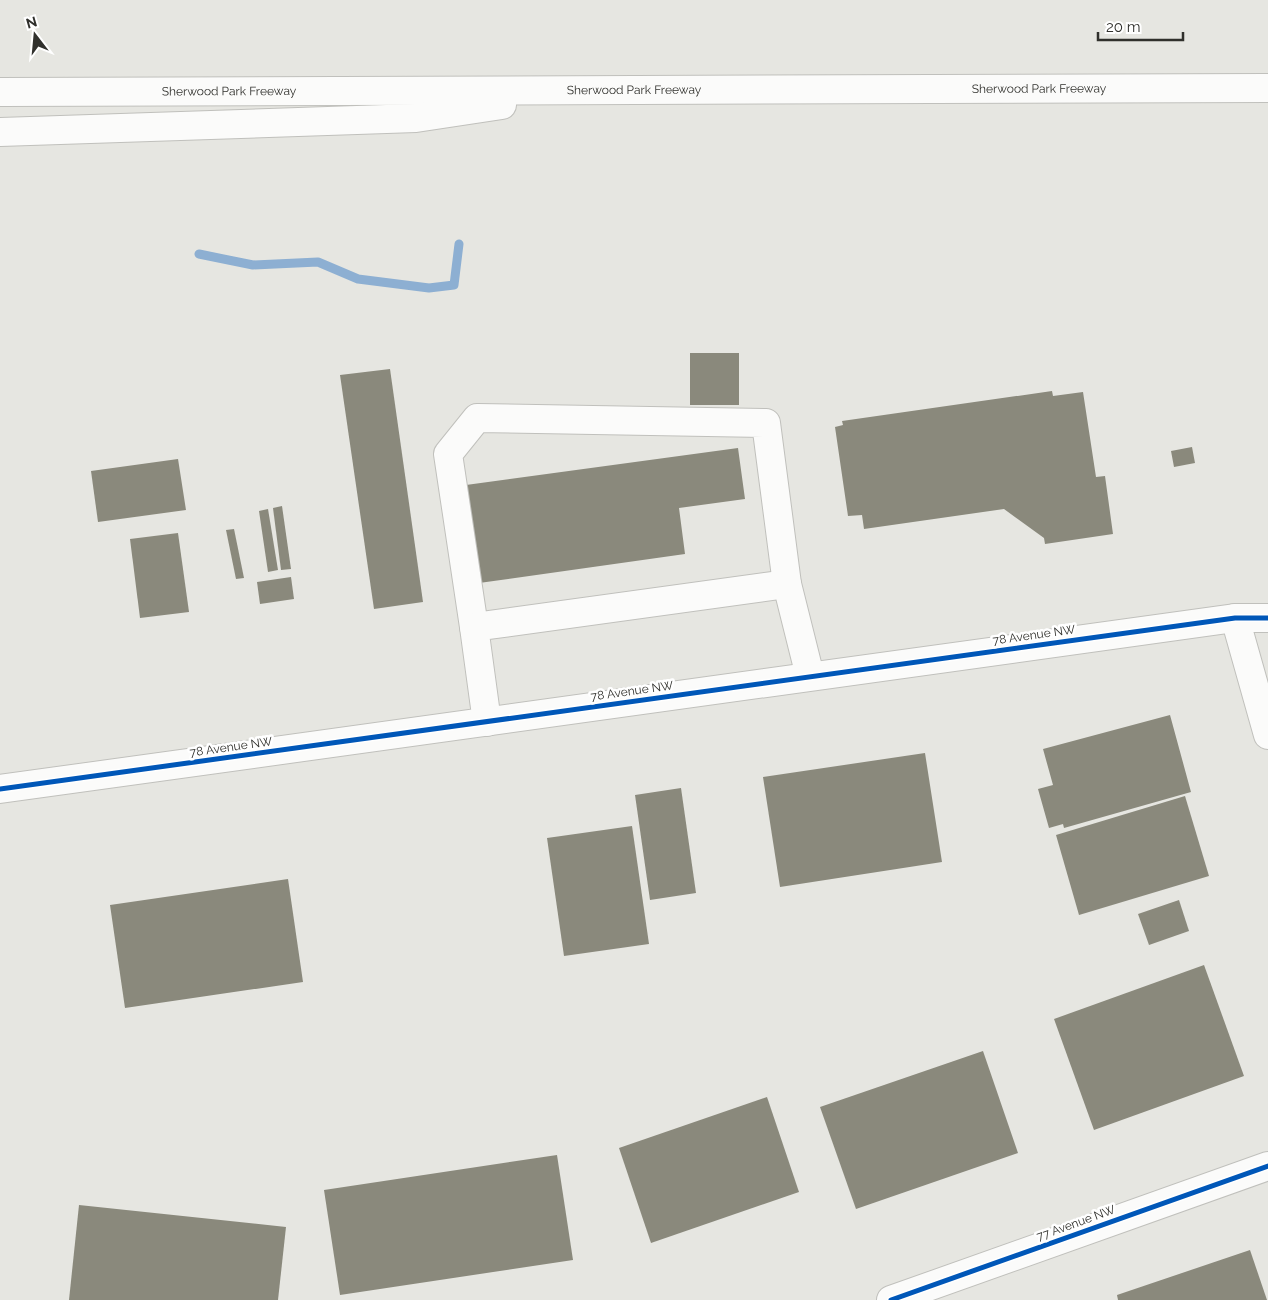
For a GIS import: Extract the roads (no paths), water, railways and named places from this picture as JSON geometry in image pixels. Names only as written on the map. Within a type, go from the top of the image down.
[{"type":"main road","name":"Sherwood Park Freeway","points":[[0,92],[1268,88]]},
{"type":"main road","points":[[0,132],[416,118],[598,91]]},
{"type":"main road","points":[[488,722],[448,454],[477,418],[766,423],[787,584],[810,676]]},
{"type":"main road","points":[[474,627],[787,584]]},
{"type":"main road","points":[[1235,618],[1268,734]]},
{"type":"main road","name":"78 Avenue NW","points":[[0,789],[1235,618],[1268,618]]},
{"type":"main road","name":"77 Avenue NW","points":[[891,1300],[1268,1166]]},
{"type":"waterway","points":[[199,254],[253,265],[318,262],[358,279],[429,288],[454,285],[459,244]]}]
